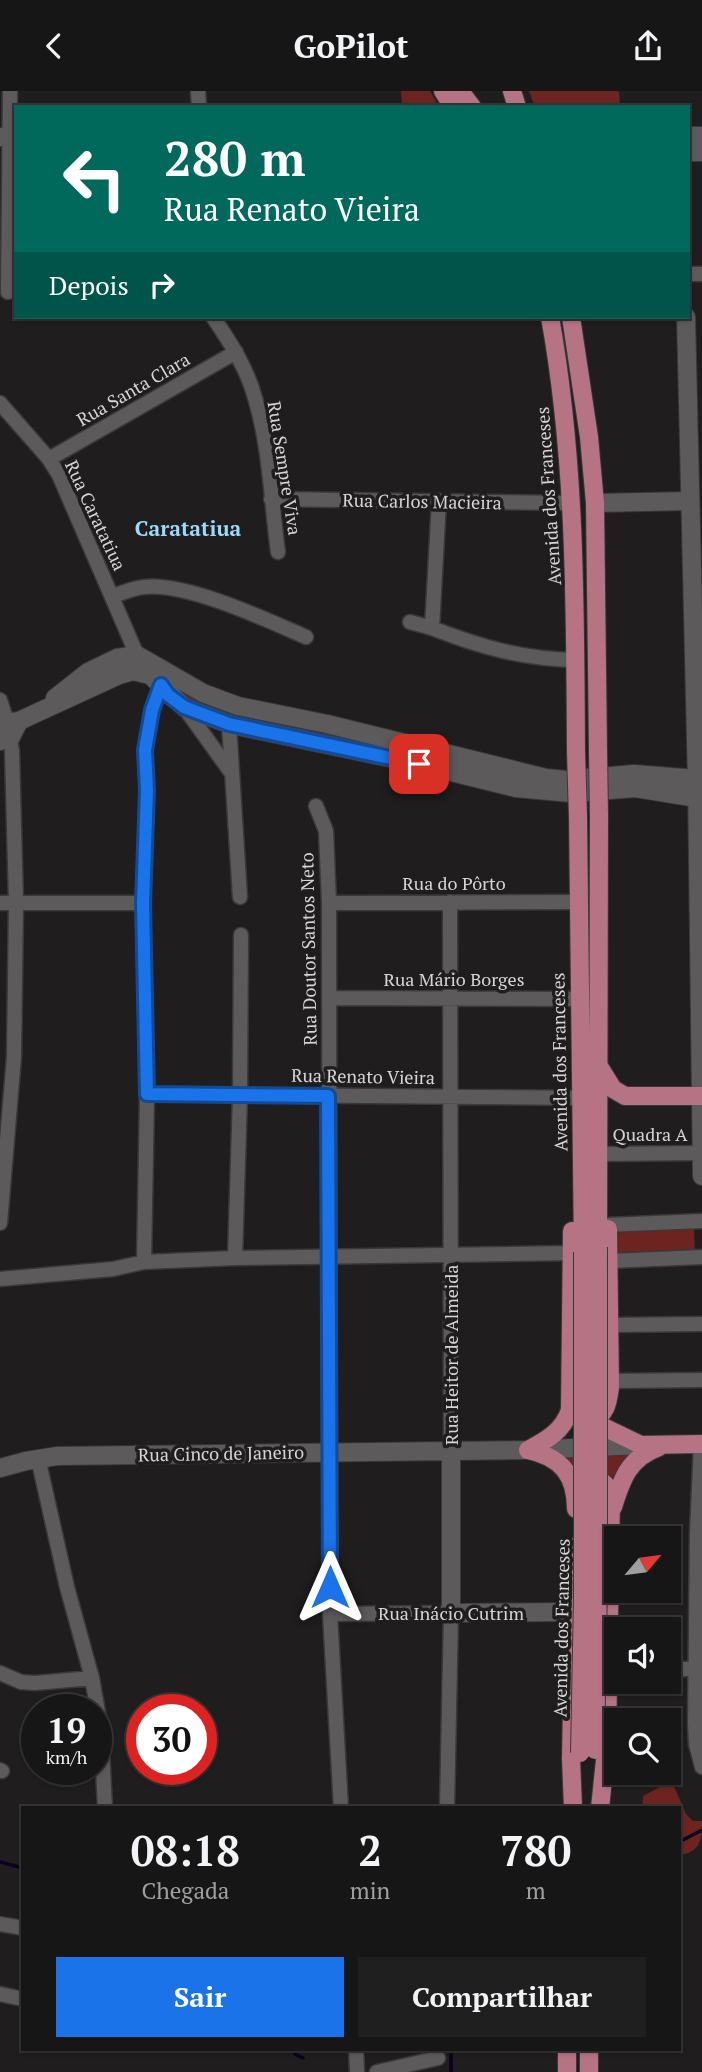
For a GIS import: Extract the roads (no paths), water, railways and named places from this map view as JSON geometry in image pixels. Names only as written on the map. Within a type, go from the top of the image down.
[{"type":"main road","name":"Avenida dos Franceses","points":[[550,319],[563,400],[572,503],[580,1098],[590,1253]]},
{"type":"main road","name":"Avenida dos Franceses","points":[[571,319],[589,437],[595,503],[599,1065],[598,1154],[590,1253],[583,1596],[588,1751],[594,1806]]},
{"type":"main road","points":[[599,1065],[610,1086],[625,1096],[701,1096]]},
{"type":"main road","points":[[528,1450],[554,1434],[564,1424],[570,1410],[590,1253],[607,1225],[598,1154]]},
{"type":"main road","points":[[585,1417],[593,1420],[603,1413],[608,1401],[610,1381],[609,1325],[590,1253]]},
{"type":"main road","points":[[572,1392],[575,1405],[585,1417],[641,1445],[702,1444]]},
{"type":"main road","points":[[611,1514],[623,1477],[630,1465],[645,1453],[666,1444]]},
{"type":"main road","points":[[528,1450],[544,1454],[559,1463],[570,1478],[576,1496]]},
{"type":"main road","points":[[575,1806],[571,1759],[576,1496],[584,1481],[593,1479],[603,1481],[610,1492],[612,1617]]},
{"type":"main road","points":[[600,1806],[610,1694]]},
{"type":"main road","name":"Avenida dos Franceses","points":[[575,1806],[588,1751]]},
{"type":"main road","points":[[567,2072],[568,2051]]},
{"type":"main road","points":[[589,2051],[589,2072]]},
{"type":"street","points":[[8,293],[12,254],[8,137],[10,91]]},
{"type":"street","name":"Rua Sempre Viva","points":[[214,319],[236,352],[255,398],[262,428],[278,552]]},
{"type":"street","points":[[686,319],[696,501],[702,1176]]},
{"type":"street","name":"Rua Santa Clara","points":[[49,459],[236,352]]},
{"type":"street","name":"Rua Caratatiua","points":[[0,403],[49,459],[66,490],[137,655]]},
{"type":"street","name":"Rua Carlos Macieira","points":[[271,499],[572,503]]},
{"type":"street","points":[[432,628],[439,501]]},
{"type":"street","points":[[595,503],[696,501]]},
{"type":"street","points":[[112,596],[145,587],[188,593],[222,603],[306,637]]},
{"type":"street","points":[[410,622],[467,642],[522,656],[575,660]]},
{"type":"street","points":[[45,708],[70,684],[88,672],[125,655],[137,655],[156,675],[168,695],[184,707],[229,724],[295,736],[516,788],[571,793],[635,788],[697,798]]},
{"type":"street","points":[[7,729],[45,708],[124,673],[137,671],[156,675],[238,706],[327,723],[557,780],[634,774],[697,779]]},
{"type":"street","points":[[144,1262],[147,1094],[143,903],[147,790],[145,750],[156,675]]},
{"type":"street","points":[[0,699],[7,729],[16,902],[14,1057],[0,1223]]},
{"type":"street","points":[[184,707],[230,771]]},
{"type":"street","points":[[229,724],[240,897]]},
{"type":"street","points":[[428,766],[438,764],[453,767],[458,762],[457,755]]},
{"type":"street","name":"Rua Doutor Santos Neto","points":[[316,806],[326,831],[329,903],[330,1614],[341,1806]]},
{"type":"street","name":"Rua Heitor de Almeida","points":[[447,1806],[452,1613],[450,902]]},
{"type":"street","name":"Rua do Pôrto","points":[[329,903],[578,902]]},
{"type":"street","points":[[0,903],[143,903]]},
{"type":"street","points":[[235,1258],[241,935]]},
{"type":"street","name":"Rua Mário Borges","points":[[329,998],[579,999]]},
{"type":"street","name":"Rua Renato Vieira","points":[[147,1094],[580,1098]]},
{"type":"street","name":"Quadra A","points":[[598,1154],[702,1153]]},
{"type":"street","points":[[607,1225],[702,1221]]},
{"type":"street","points":[[0,1279],[113,1269],[144,1262],[235,1258],[590,1253],[702,1257]]},
{"type":"street","points":[[609,1325],[702,1324]]},
{"type":"street","points":[[610,1381],[702,1380]]},
{"type":"street","points":[[702,1444],[697,1533],[695,1723],[696,1744],[702,1767]]},
{"type":"street","name":"Rua Cinco de Janeiro","points":[[0,1468],[38,1458],[70,1455],[528,1450],[641,1445]]},
{"type":"street","points":[[38,1458],[67,1587],[92,1678],[101,1729],[105,1806]]},
{"type":"street","name":"Rua Inácio Cutrim","points":[[330,1614],[573,1612]]},
{"type":"street","points":[[681,1669],[697,1669]]},
{"type":"street","points":[[0,1673],[20,1682],[36,1683],[92,1678]]},
{"type":"street","points":[[0,1924],[21,1928]]},
{"type":"street","points":[[0,1994],[21,1999]]},
{"type":"street","points":[[356,2051],[357,2072]]},
{"type":"street","points":[[377,2072],[438,2058]]},
{"type":"waterway","points":[[681,1841],[702,1830]]},
{"type":"waterway","points":[[0,1862],[21,1867]]},
{"type":"waterway","points":[[294,2051],[303,2058]]},
{"type":"waterway","points":[[451,2051],[451,2072]]},
{"type":"district","name":"Caratatiua","points":[[188,528]]}]
